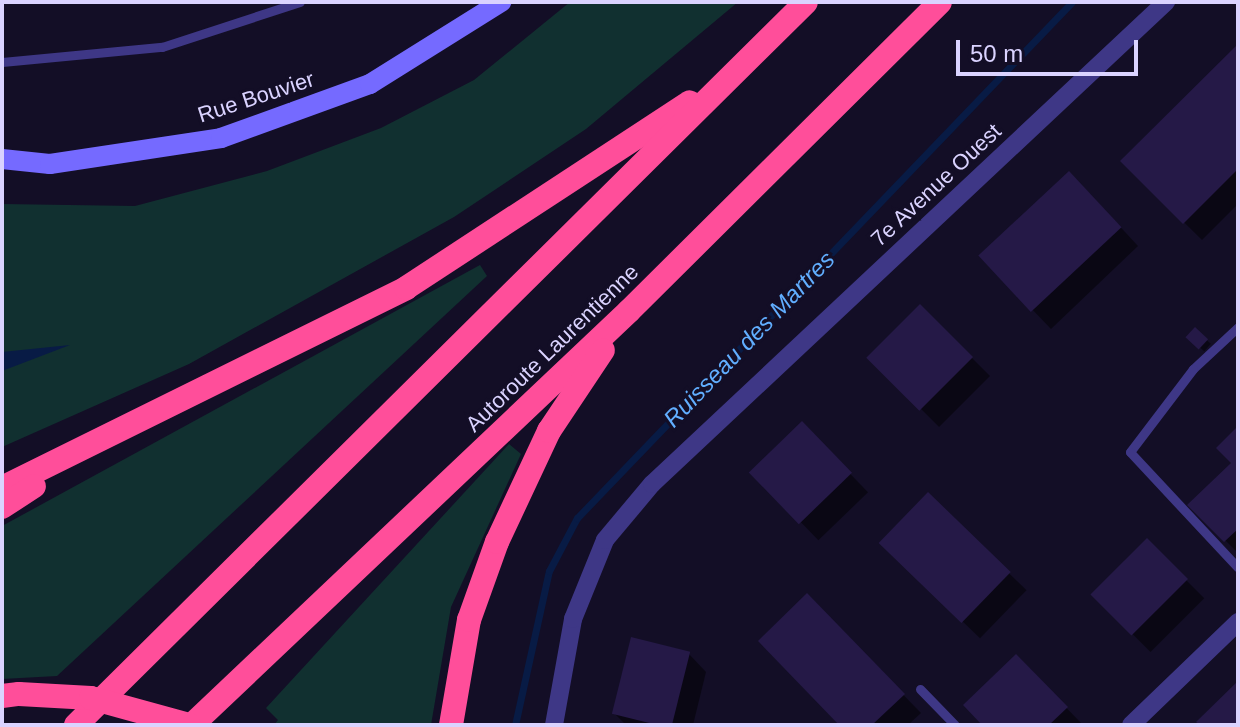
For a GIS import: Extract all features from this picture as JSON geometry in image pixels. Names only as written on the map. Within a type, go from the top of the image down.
[{"type":"highway","points":[[76,725],[806,2]]},
{"type":"highway","name":"Autoroute Laurentienne","points":[[191,725],[629,311],[940,2]]},
{"type":"highway","points":[[2,488],[406,288],[738,70]]},
{"type":"highway","points":[[451,725],[469,620],[497,542],[549,431],[629,311]]},
{"type":"highway","points":[[2,507],[99,442]]},
{"type":"highway","points":[[200,725],[242,680]]},
{"type":"highway","points":[[10,695],[91,698],[191,725]]},
{"type":"street","name":"Rue Bouvier","points":[[2,159],[50,164],[221,138],[370,84],[501,2]]},
{"type":"street","name":"7e Avenue Ouest","points":[[554,725],[573,619],[605,540],[634,507],[1166,2]]},
{"type":"street","points":[[1131,725],[1238,622]]},
{"type":"lane","points":[[2,62],[162,47],[300,2]]},
{"type":"lane","points":[[1238,327],[1193,369],[1130,452],[1238,568]]},
{"type":"lane","points":[[920,689],[955,725]]},
{"type":"green space","points":[[570,2],[738,2],[586,129],[454,217],[189,364],[2,447],[2,204],[135,206],[267,171],[381,128],[474,80]]},
{"type":"green space","points":[[480,265],[487,276],[57,676],[2,679],[2,526]]},
{"type":"green space","points":[[509,444],[521,454],[451,607],[431,725],[274,725],[278,720],[266,708]]},
{"type":"water","points":[[70,345],[2,371],[2,352]]},
{"type":"building","points":[[1238,44],[1238,169],[1183,224],[1120,161]]},
{"type":"building","points":[[1069,171],[1122,227],[1031,312],[978,256]]},
{"type":"building","points":[[920,304],[973,357],[919,411],[866,358]]},
{"type":"building","points":[[1195,327],[1208,339],[1199,350],[1185,337]]},
{"type":"building","points":[[802,421],[852,473],[799,524],[749,472]]},
{"type":"building","points":[[1238,426],[1238,529],[1224,542],[1187,505],[1231,463],[1216,448]]},
{"type":"building","points":[[928,492],[1011,572],[961,623],[879,543]]},
{"type":"building","points":[[1147,538],[1188,579],[1131,636],[1090,595]]},
{"type":"building","points":[[807,593],[905,694],[872,725],[839,725],[758,641]]},
{"type":"building","points":[[631,637],[690,652],[672,725],[657,725],[612,714]]},
{"type":"building","points":[[1016,654],[1068,707],[1049,725],[982,725],[963,705]]},
{"type":"building","points":[[1238,681],[1238,725],[1200,725],[1196,722]]},
{"type":"waterway","name":"Ruisseau des Martres","points":[[515,725],[549,571],[577,518],[1072,2]]}]
